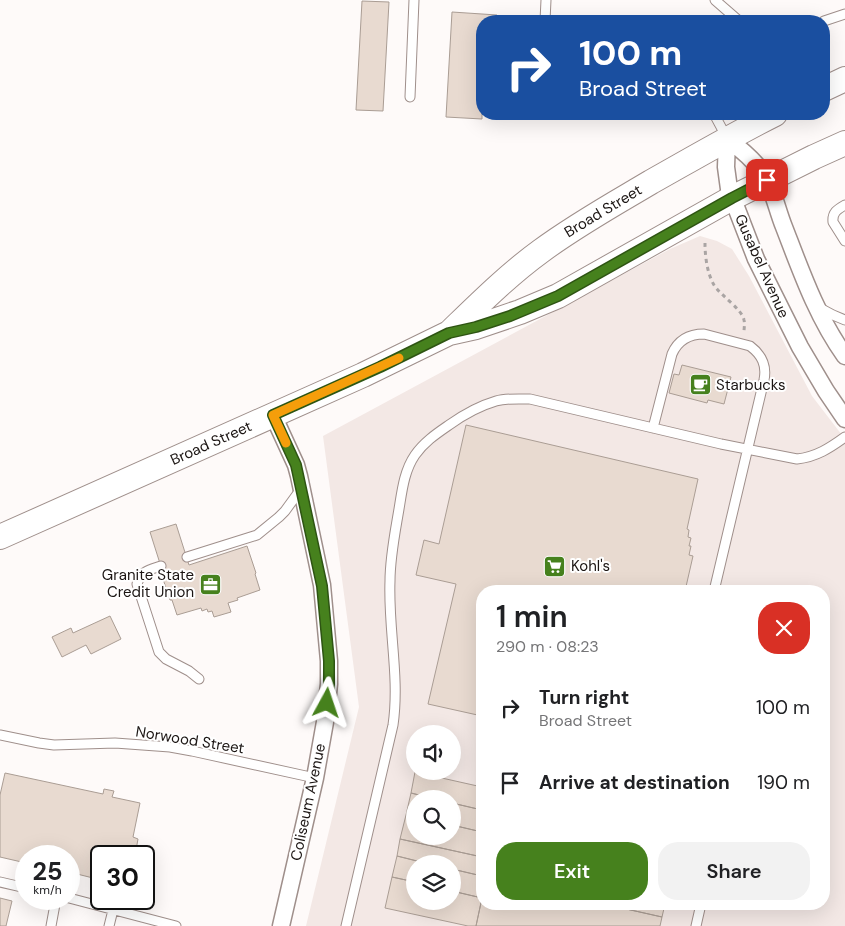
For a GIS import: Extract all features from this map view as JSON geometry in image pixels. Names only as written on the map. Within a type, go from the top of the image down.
[{"type":"main road","points":[[830,86],[845,79]]},
{"type":"main road","name":"Broad Street","points":[[449,333],[511,275],[540,252],[595,214],[763,120]]},
{"type":"main road","name":"Broad Street","points":[[0,537],[380,367],[449,333],[476,327],[520,312],[558,296],[732,198],[845,143]]},
{"type":"street","points":[[727,139],[739,147],[752,160],[767,180],[798,266],[817,306],[845,356]]},
{"type":"street","name":"Gusabel Avenue","points":[[727,139],[729,190],[756,259],[783,315],[815,373],[845,419]]},
{"type":"street","name":"Coliseum Avenue","points":[[273,415],[296,465],[302,488],[322,586],[329,661],[329,684],[325,722],[315,778],[281,926]]},
{"type":"lane","points":[[410,97],[414,0]]},
{"type":"lane","points":[[545,15],[546,0]]},
{"type":"lane","points":[[715,0],[732,15]]},
{"type":"lane","points":[[830,19],[845,14]]},
{"type":"lane","points":[[717,120],[727,139]]},
{"type":"lane","points":[[845,205],[835,212],[833,222],[845,242]]},
{"type":"lane","points":[[817,306],[845,320]]},
{"type":"lane","points":[[654,428],[672,354],[678,343],[689,335],[704,334],[750,346],[756,350],[764,363],[764,380],[715,585]]},
{"type":"lane","points":[[346,926],[396,709],[390,581],[403,482],[408,467],[415,455],[430,438],[480,407],[497,400],[510,399],[530,399],[748,450],[797,459],[806,458],[825,451],[845,437]]},
{"type":"lane","points":[[187,558],[256,535],[285,511],[302,488]]},
{"type":"lane","points":[[161,566],[139,576],[136,584],[156,644],[159,652],[166,659],[189,670],[199,679]]},
{"type":"lane","name":"Norwood Street","points":[[0,735],[54,745],[115,743],[170,747],[315,778]]},
{"type":"lane","points":[[0,882],[15,885]]},
{"type":"lane","points":[[51,926],[54,910]]},
{"type":"lane","points":[[109,926],[113,910],[176,926]]},
{"type":"lane","points":[[696,926],[700,910]]},
{"type":"path","points":[[705,243],[707,262],[713,281],[717,289],[742,314],[745,321],[744,332]]},
{"type":"shaded area","points":[[700,236],[717,241],[732,249],[749,276],[812,396],[845,439],[845,926],[306,926],[359,707],[323,436],[670,249]]},
{"type":"building","points":[[362,1],[389,2],[383,111],[356,110]]},
{"type":"building","points":[[452,12],[497,15],[476,15],[476,119],[446,117]]},
{"type":"building","name":"Starbucks","points":[[682,365],[731,377],[724,404],[708,400],[707,403],[669,393],[674,374],[679,375]]},
{"type":"building","name":"Kohl's","points":[[466,425],[698,479],[687,529],[689,530],[688,537],[691,538],[689,555],[693,556],[686,585],[476,585],[476,715],[428,704],[456,584],[416,575],[424,540],[439,544]]},
{"type":"building","points":[[176,524],[189,565],[247,546],[260,590],[228,603],[231,612],[214,617],[212,611],[208,612],[207,609],[202,611],[201,608],[177,615],[161,573],[163,573],[150,532]]},
{"type":"building","points":[[110,616],[121,639],[91,654],[86,645],[62,657],[52,637],[71,628],[73,633]]},
{"type":"building","points":[[5,773],[103,794],[104,789],[114,791],[112,797],[140,803],[133,837],[138,839],[137,845],[90,845],[90,877],[80,875],[80,845],[15,845],[15,860],[0,857],[0,795]]},
{"type":"building","points":[[413,780],[451,780],[476,786],[476,809],[461,805],[461,790],[412,790]]},
{"type":"building","points":[[461,805],[476,809],[476,831],[461,827]]},
{"type":"building","points":[[406,815],[406,840],[400,839]]},
{"type":"building","points":[[461,827],[476,831],[476,856],[427,845],[461,845]]},
{"type":"building","points":[[400,839],[406,840],[406,845],[427,845],[476,856],[476,875],[461,871],[461,855],[406,855],[406,858],[397,856]]},
{"type":"building","points":[[397,856],[406,858],[406,880],[392,877]]},
{"type":"building","points":[[461,871],[476,875],[476,897],[461,893]]},
{"type":"building","points":[[392,877],[406,880],[406,910],[461,910],[461,893],[476,897],[476,910],[479,910],[476,926],[468,926],[385,908]]},
{"type":"building","points":[[0,898],[12,901],[6,926],[0,926]]},
{"type":"building","points":[[479,910],[631,910],[662,917],[660,926],[476,926]]},
{"type":"building","points":[[631,910],[664,910],[662,917]]},
{"type":"slow traffic","points":[[286,443],[273,415],[399,358]]},
{"type":"place","name":"Starbucks","points":[[700,385]]},
{"type":"place","name":"Kohl's","points":[[555,566]]},
{"type":"place","name":"Granite State Credit Union","points":[[210,584]]},
{"type":"route","points":[[327,703],[329,661],[322,586],[296,465],[273,415],[380,367],[449,333],[510,316],[558,296],[767,180]]}]
